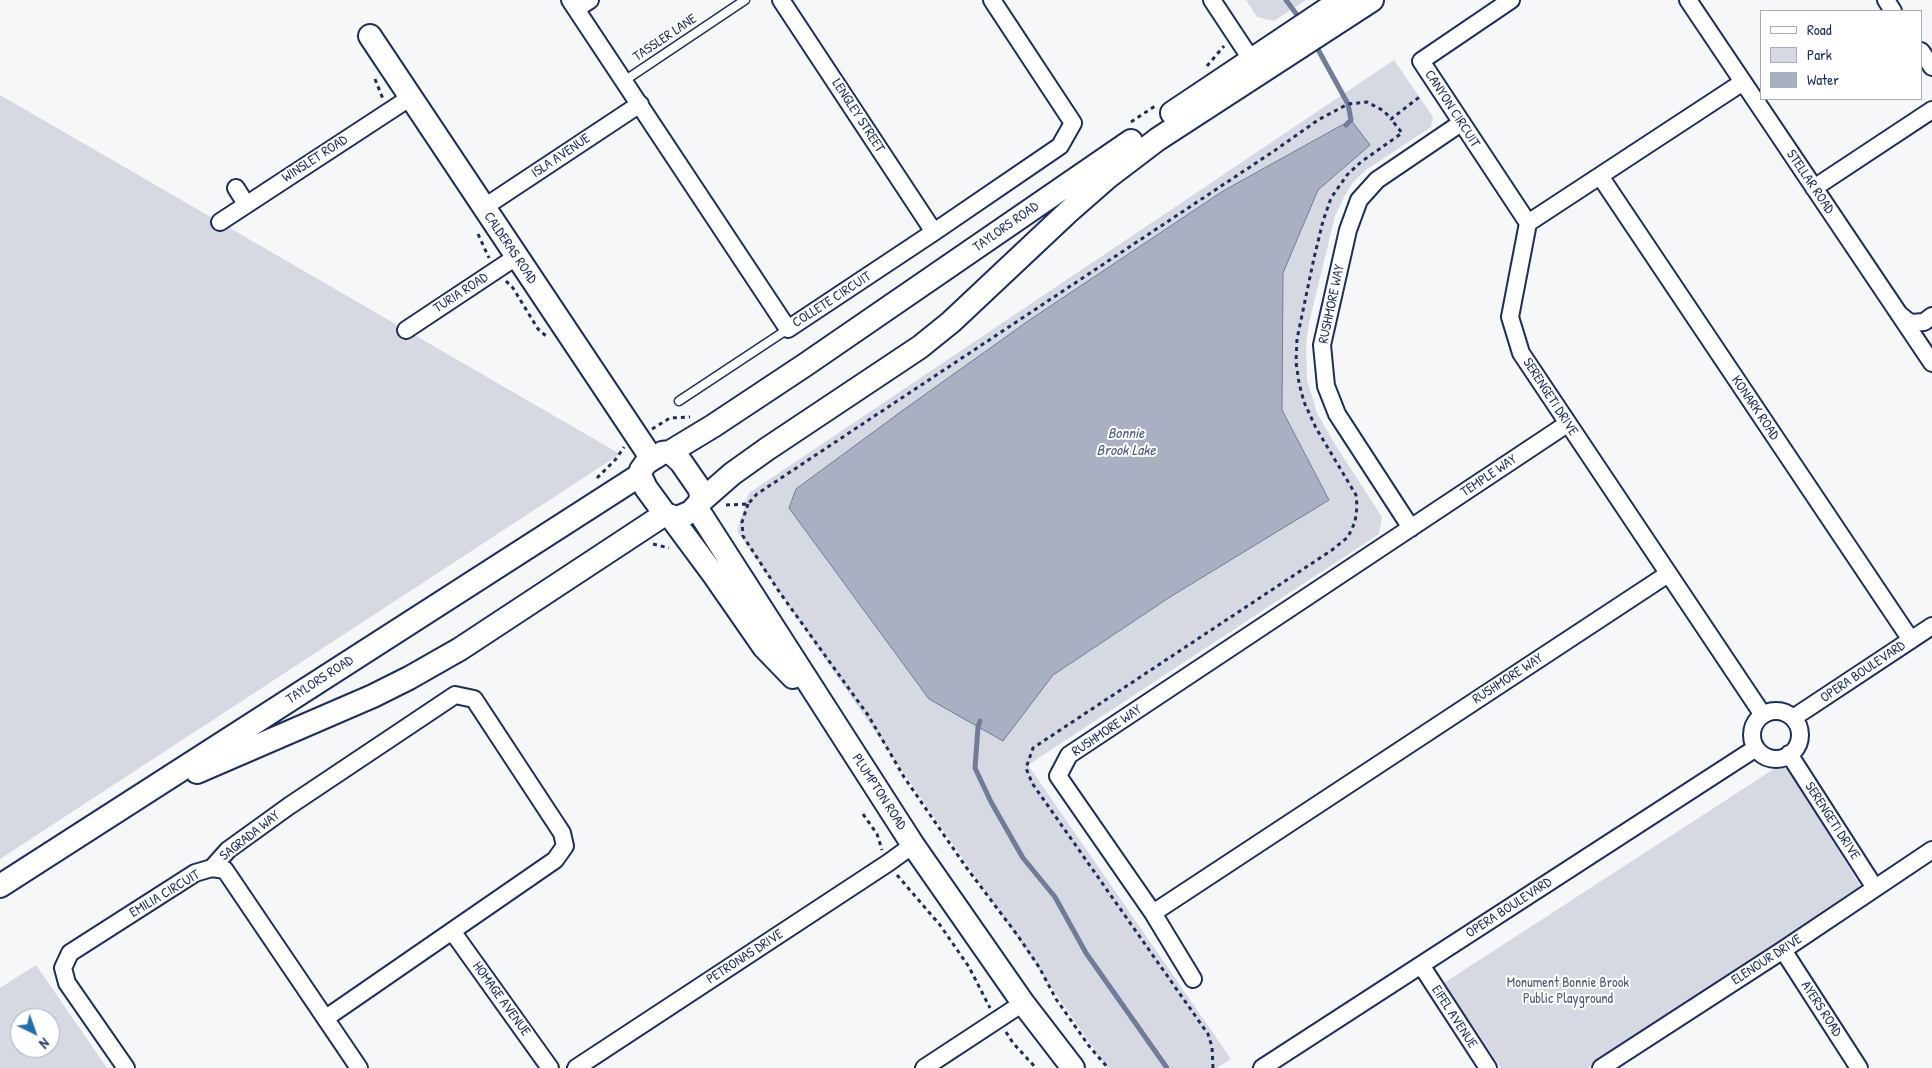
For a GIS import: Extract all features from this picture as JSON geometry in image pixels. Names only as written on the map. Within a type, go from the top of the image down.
[{"type":"street","points":[[573,5],[590,0]]},
{"type":"street","name":"LENGLEY STREET","points":[[781,0],[934,232]]},
{"type":"street","name":"COLLETE CIRCUIT","points":[[573,5],[788,329],[1060,146],[1073,123],[992,0]]},
{"type":"street","points":[[1212,0],[1251,59]]},
{"type":"street","name":"TAYLORS ROAD","points":[[0,886],[654,462],[713,426],[1251,59],[1341,0]]},
{"type":"street","points":[[160,783],[198,772],[373,696],[409,678],[460,649],[668,515],[678,518],[684,516],[732,474],[920,347],[957,316],[1094,188],[1158,139],[1372,0]]},
{"type":"street","name":"CANYON CIRCUIT","points":[[1511,0],[1421,61],[1528,224]]},
{"type":"street","name":"STELLAR ROAD","points":[[1688,0],[1932,363]]},
{"type":"street","name":"CALDERAS ROAD","points":[[370,36],[654,462]]},
{"type":"street","points":[[1922,52],[1932,67]]},
{"type":"street","points":[[1528,224],[1743,82]]},
{"type":"street","name":"WINSLET ROAD","points":[[220,222],[410,97]]},
{"type":"street","name":"ISLA AVENUE","points":[[483,208],[640,104]]},
{"type":"street","points":[[1814,188],[1932,110]]},
{"type":"street","name":"RUSHMORE WAY","points":[[1461,124],[1376,180],[1359,200],[1348,230],[1322,345],[1326,386],[1337,414],[1411,528],[1069,755],[1058,776],[1153,912],[1668,574]]},
{"type":"street","name":"KONARK ROAD","points":[[1600,176],[1911,640]]},
{"type":"street","points":[[236,188],[246,204]]},
{"type":"street","name":"SERENGETI DRIVE","points":[[1528,224],[1510,317],[1521,353],[1763,715]]},
{"type":"street","name":"TURIA ROAD","points":[[406,330],[516,257]]},
{"type":"street","points":[[1899,314],[1910,323],[1924,322],[1932,316]]},
{"type":"street","name":"TEMPLE WAY","points":[[1411,528],[1567,424]]},
{"type":"street","points":[[698,504],[701,494],[699,488],[675,455],[654,462],[646,488],[714,575],[764,646],[824,708]]},
{"type":"street","name":"PLUMPTON ROAD","points":[[698,504],[824,708],[913,845],[1023,1003],[1073,1068]]},
{"type":"street","name":"OPERA BOULEVARD","points":[[1793,718],[1932,626]]},
{"type":"street","name":"SAGRADA WAY","points":[[212,868],[228,850],[289,806],[455,695],[474,699],[562,832],[565,846],[555,860],[326,1018]]},
{"type":"street","points":[[1772,711],[1780,711],[1793,718],[1798,725],[1799,740],[1796,747],[1789,754],[1777,758],[1769,758],[1756,748],[1752,733],[1754,725],[1763,715],[1772,711]]},
{"type":"street","name":"OPERA BOULEVARD","points":[[1262,1068],[1756,748]]},
{"type":"street","name":"SERENGETI DRIVE","points":[[1789,754],[1875,888]]},
{"type":"street","name":"PETRONAS DRIVE","points":[[576,1068],[913,845]]},
{"type":"street","name":"ELENOUR DRIVE","points":[[1601,1068],[1783,950],[1932,850]]},
{"type":"street","name":"EMILIA CIRCUIT","points":[[126,1068],[68,983],[63,968],[70,953],[195,873],[212,868],[225,870],[359,1068]]},
{"type":"street","points":[[1153,912],[1193,979]]},
{"type":"street","name":"HOMAGE AVENUE","points":[[452,931],[550,1068]]},
{"type":"street","name":"AYERS ROAD","points":[[1783,950],[1859,1068]]},
{"type":"street","name":"EIFEL AVENUE","points":[[1421,965],[1488,1068]]},
{"type":"street","points":[[927,1067],[1023,1003]]},
{"type":"lane","name":"TASSLER LANE","points":[[624,81],[745,0]]},
{"type":"lane","points":[[679,401],[788,329]]},
{"type":"path","points":[[1391,119],[1422,95]]},
{"type":"path","points":[[1108,1068],[1056,999],[1039,967],[1018,936],[904,777],[868,715],[780,593],[743,536],[742,522],[748,504],[765,488],[1274,152],[1318,120],[1348,104],[1367,102],[1384,111],[1402,133],[1361,162],[1339,184],[1331,198],[1321,230],[1297,338],[1296,362],[1304,402],[1316,428],[1356,496],[1355,522],[1348,536],[1324,556],[1033,748],[1026,768],[1032,783],[1208,1034],[1212,1047],[1213,1068]]},
{"type":"path","points":[[611,464],[621,449]]},
{"type":"path","points":[[726,505],[748,504]]},
{"type":"path","points":[[863,814],[877,834],[884,858],[900,880],[940,925],[969,967],[989,1008],[1013,1043],[1036,1068]]},
{"type":"green space","points":[[1246,0],[1306,0],[1274,21],[1257,17]]},
{"type":"green space","points":[[1394,60],[1433,117],[1431,127],[1366,170],[1354,181],[1345,195],[1335,216],[1309,323],[1306,344],[1307,380],[1317,413],[1382,517],[1379,534],[1028,765],[1231,1059],[1217,1068],[1107,1068],[737,531],[749,493]]},
{"type":"green space","points":[[0,95],[620,454],[0,859]]},
{"type":"green space","name":"Monument Bonnie Brook Public Playground","points":[[1780,765],[1788,769],[1861,887],[1587,1068],[1501,1068],[1444,983]]},
{"type":"green space","points":[[36,965],[107,1068],[0,1068],[0,988]]},
{"type":"water","name":"Bonnie Brook Lake","points":[[1351,120],[1370,145],[1318,190],[1283,273],[1282,410],[1329,500],[1170,597],[1053,675],[1003,741],[929,699],[789,508],[796,489],[1031,319],[1223,191]]},
{"type":"waterway","points":[[1286,0],[1300,19]]},
{"type":"waterway","points":[[1315,44],[1348,104],[1351,120],[1346,125]]},
{"type":"waterway","points":[[980,721],[975,768],[991,802],[1023,858],[1055,897],[1086,953],[1167,1068]]}]
